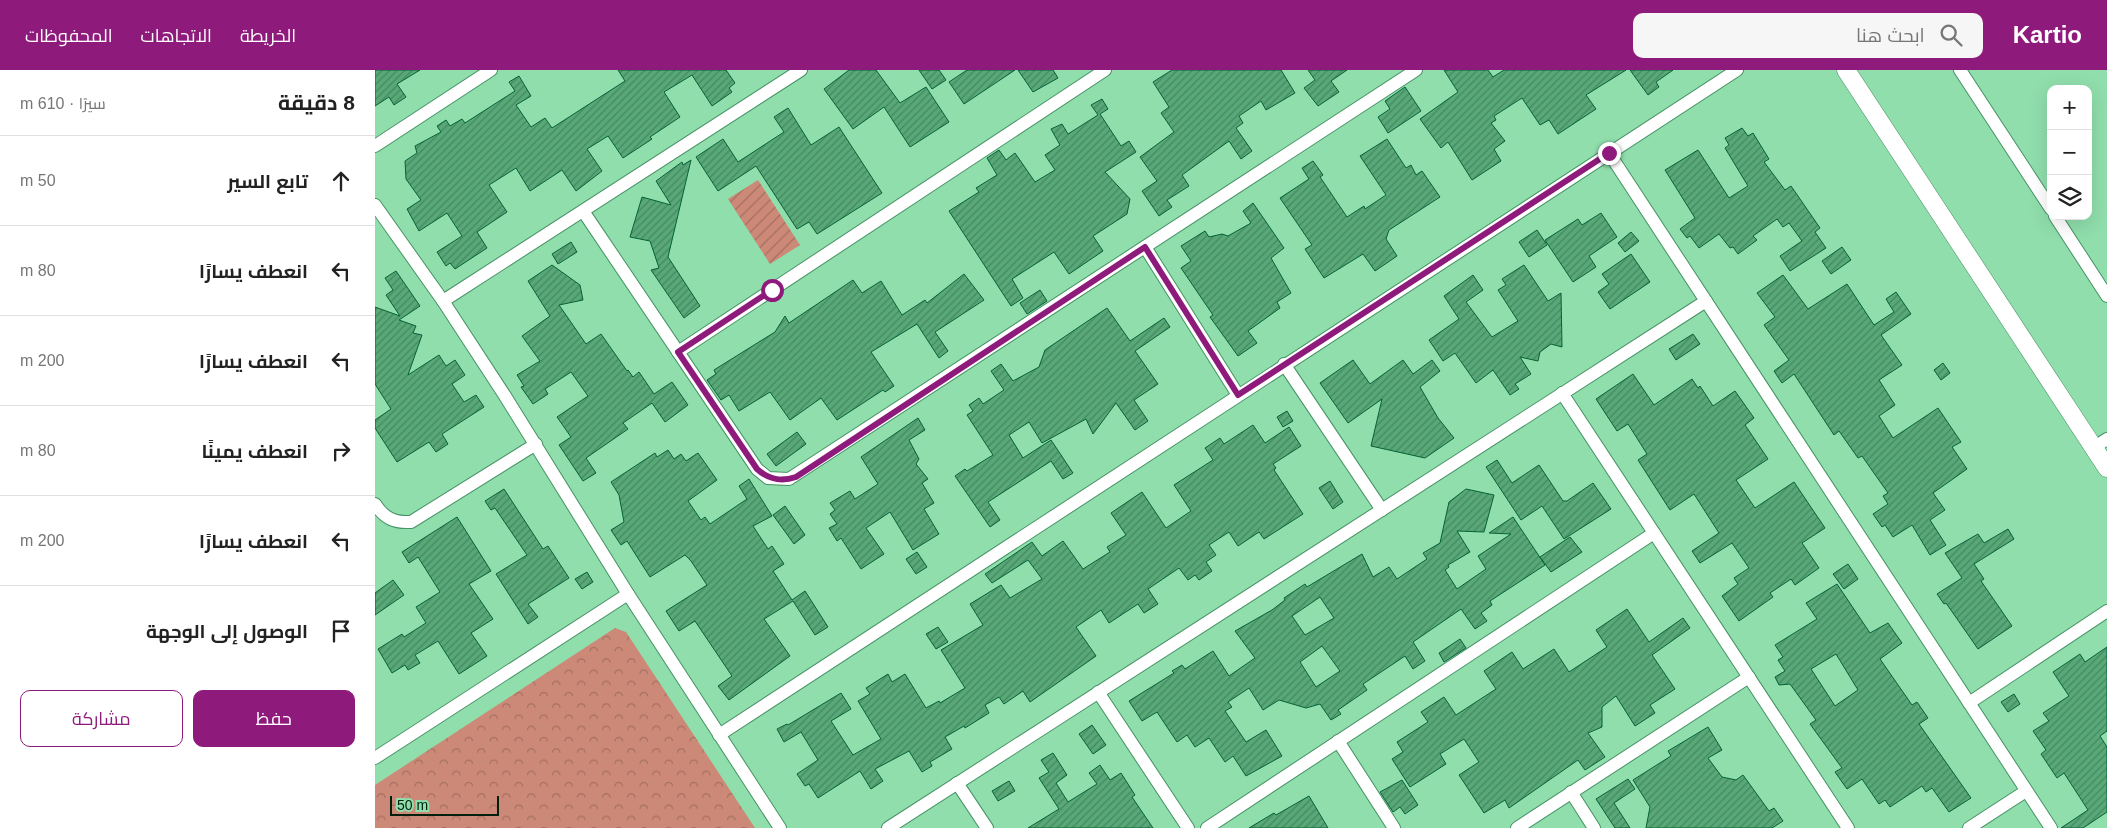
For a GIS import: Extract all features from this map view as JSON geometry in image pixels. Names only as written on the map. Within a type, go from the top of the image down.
[{"type":"main road","points":[[1846,70],[2100,443],[2107,468]]},
{"type":"street","points":[[375,146],[491,70]]},
{"type":"street","points":[[443,301],[801,70]]},
{"type":"street","points":[[678,352],[1105,70]]},
{"type":"street","points":[[583,211],[757,469],[775,480],[789,479],[1416,70]]},
{"type":"street","points":[[719,735],[1284,364],[1737,70]]},
{"type":"street","points":[[1960,70],[2047,203]]},
{"type":"street","points":[[1609,153],[2051,828]]},
{"type":"street","points":[[375,205],[443,301],[536,444],[628,594],[779,828]]},
{"type":"street","points":[[2058,220],[2107,296]]},
{"type":"street","points":[[1145,247],[1238,395]]},
{"type":"street","points":[[888,828],[1706,301]]},
{"type":"street","points":[[1284,364],[1382,510]]},
{"type":"street","points":[[1563,393],[1848,828]]},
{"type":"street","points":[[375,504],[385,517],[393,521],[411,522],[536,444]]},
{"type":"street","points":[[1207,828],[1654,534]]},
{"type":"street","points":[[375,758],[628,594]]},
{"type":"street","points":[[1969,703],[2107,611]]},
{"type":"street","points":[[1517,828],[1749,677]]},
{"type":"street","points":[[1098,692],[1188,828]]},
{"type":"street","points":[[1338,741],[1394,828]]},
{"type":"street","points":[[957,784],[987,828]]},
{"type":"street","points":[[1969,828],[2026,790]]},
{"type":"street","points":[[1571,792],[1594,828]]},
{"type":"green space","points":[[758,180],[800,245],[770,264],[728,199]]},
{"type":"green space","points":[[615,628],[626,632],[755,828],[375,828],[375,785]]},
{"type":"building","points":[[375,70],[420,70],[397,84],[406,97],[394,105],[389,97],[375,106]]},
{"type":"building","points":[[618,70],[726,70],[735,83],[729,88],[732,92],[712,106],[692,75],[664,92],[680,117],[650,137],[652,139],[623,158],[608,136],[587,149],[602,171],[576,191],[562,170],[530,191],[516,168],[489,185],[507,212],[477,232],[487,248],[455,269],[450,263],[446,266],[437,252],[462,236],[447,213],[419,231],[407,209],[421,200],[406,179],[405,161],[417,153],[415,146],[441,132],[437,126],[446,120],[450,126],[462,119],[465,123],[515,91],[509,82],[519,76],[531,96],[516,105],[531,127],[545,118],[552,128],[625,81]]},
{"type":"building","points":[[849,70],[876,70],[900,103],[926,87],[949,122],[910,147],[884,107],[853,129],[824,89]]},
{"type":"building","points":[[919,70],[939,70],[946,80],[932,89]]},
{"type":"building","points":[[967,70],[1015,70],[964,104],[949,82]]},
{"type":"building","points":[[1018,70],[1053,70],[1058,78],[1033,92]]},
{"type":"building","points":[[1172,70],[1281,70],[1295,93],[1266,110],[1261,101],[1239,116],[1243,123],[1236,128],[1252,151],[1241,159],[1229,141],[1182,175],[1189,186],[1167,200],[1172,207],[1159,216],[1142,191],[1157,181],[1140,157],[1174,132],[1161,113],[1169,107],[1153,82]]},
{"type":"building","points":[[1308,70],[1347,70],[1331,81],[1339,92],[1318,106],[1304,88],[1315,80]]},
{"type":"building","points":[[1444,70],[1488,70],[1493,77],[1504,70],[1626,70],[1586,95],[1596,109],[1558,134],[1549,120],[1540,125],[1522,98],[1494,116],[1496,120],[1491,123],[1505,141],[1494,149],[1501,161],[1472,180],[1448,142],[1441,148],[1420,119],[1458,92]]},
{"type":"building","points":[[1630,70],[1673,70],[1656,82],[1659,87],[1648,95]]},
{"type":"building","points":[[1405,87],[1421,111],[1388,133],[1378,117],[1390,109],[1385,101]]},
{"type":"building","points":[[1102,99],[1108,109],[1100,114],[1121,146],[1129,141],[1136,152],[1105,172],[1130,199],[1127,214],[1093,236],[1103,251],[1069,274],[1054,252],[1012,279],[1023,298],[1011,306],[949,211],[979,192],[976,188],[997,175],[987,158],[999,150],[1006,160],[1015,153],[1035,182],[1055,170],[1045,155],[1060,145],[1051,129],[1062,124],[1068,134],[1098,115],[1091,105]]},
{"type":"building","points":[[788,108],[811,145],[839,127],[882,193],[817,234],[809,222],[797,229],[756,166],[718,191],[696,157],[723,139],[738,162],[784,132],[774,117]]},
{"type":"building","points":[[1742,128],[1748,136],[1753,133],[1769,159],[1764,162],[1785,190],[1791,186],[1820,228],[1815,232],[1826,248],[1790,271],[1780,256],[1802,241],[1789,223],[1783,227],[1777,219],[1753,236],[1757,240],[1738,254],[1733,247],[1730,248],[1719,234],[1699,248],[1690,236],[1687,238],[1680,229],[1695,218],[1665,170],[1698,150],[1729,198],[1748,186],[1725,148],[1729,145],[1725,138]]},
{"type":"building","points":[[1387,139],[1406,168],[1411,165],[1416,175],[1422,171],[1440,197],[1389,230],[1386,239],[1397,256],[1375,271],[1363,254],[1324,278],[1305,249],[1312,245],[1280,198],[1309,179],[1302,168],[1313,161],[1323,175],[1320,177],[1347,217],[1364,206],[1365,209],[1386,195],[1360,156]]},
{"type":"building","points":[[691,160],[668,257],[700,306],[684,318],[651,270],[659,268],[650,241],[630,237],[642,197],[671,205],[656,181],[682,162],[683,165]]},
{"type":"building","points":[[1253,203],[1284,248],[1271,258],[1291,293],[1277,302],[1280,308],[1248,331],[1257,343],[1238,356],[1210,317],[1213,315],[1181,268],[1191,261],[1181,246],[1205,231],[1209,237],[1222,234],[1228,236],[1251,223],[1243,211]]},
{"type":"building","points":[[1601,213],[1617,237],[1589,256],[1596,267],[1573,282],[1545,240],[1578,219],[1582,225]]},
{"type":"building","points":[[1537,230],[1547,245],[1529,257],[1519,242]]},
{"type":"building","points":[[1631,232],[1639,241],[1625,252],[1618,243]]},
{"type":"building","points":[[571,242],[577,252],[558,264],[552,254]]},
{"type":"building","points":[[1842,247],[1851,260],[1831,274],[1822,261]]},
{"type":"building","points":[[1631,254],[1650,282],[1610,309],[1598,292],[1609,284],[1602,274]]},
{"type":"building","points":[[552,265],[580,285],[583,300],[559,305],[586,344],[601,334],[633,377],[639,372],[654,394],[672,382],[688,405],[665,422],[652,403],[623,423],[628,429],[586,458],[596,473],[583,481],[559,445],[571,437],[557,417],[588,396],[571,372],[545,389],[548,394],[533,404],[521,387],[524,386],[517,375],[540,361],[522,336],[550,316],[528,281]]},
{"type":"building","points":[[1524,265],[1548,301],[1561,293],[1562,347],[1551,344],[1540,352],[1538,361],[1520,357],[1531,374],[1515,384],[1519,389],[1510,395],[1493,370],[1476,383],[1455,353],[1443,361],[1429,340],[1459,319],[1444,296],[1473,275],[1483,290],[1466,302],[1492,337],[1518,321],[1498,290],[1506,285],[1502,279]]},
{"type":"building","points":[[396,271],[420,306],[399,320],[416,326],[413,333],[422,335],[408,375],[439,355],[446,366],[455,360],[465,375],[452,384],[464,402],[476,395],[484,407],[442,434],[448,444],[436,452],[429,442],[397,462],[375,428],[375,420],[391,409],[375,384],[375,307],[400,316],[386,295],[393,290],[385,278]]},
{"type":"building","points":[[964,274],[984,300],[935,332],[948,351],[939,358],[917,324],[871,352],[894,386],[885,392],[883,390],[837,420],[821,398],[790,420],[770,392],[739,411],[729,395],[721,400],[707,380],[716,374],[714,370],[775,332],[785,316],[789,323],[853,280],[862,293],[881,281],[902,315],[925,300],[927,303]]},
{"type":"building","points":[[1783,275],[1808,309],[1847,284],[1874,325],[1894,312],[1886,299],[1896,292],[1911,314],[1881,335],[1902,365],[1879,380],[1895,405],[1879,416],[1893,438],[1938,408],[1961,442],[1952,447],[1967,469],[1933,493],[1945,510],[1930,520],[1946,545],[1930,555],[1912,525],[1893,537],[1885,525],[1882,527],[1873,514],[1888,504],[1883,496],[1888,493],[1862,456],[1858,458],[1839,431],[1834,435],[1794,374],[1782,383],[1774,371],[1789,360],[1764,325],[1775,317],[1757,293]]},
{"type":"building","points":[[1040,290],[1047,301],[1027,314],[1020,303]]},
{"type":"building","points":[[1107,308],[1130,341],[1164,318],[1170,327],[1135,351],[1158,384],[1134,400],[1148,421],[1135,430],[1116,403],[1093,434],[1086,419],[1042,443],[1029,422],[1009,435],[1023,458],[1051,440],[1073,473],[1063,479],[1051,461],[988,502],[1000,520],[990,527],[955,476],[993,455],[967,415],[973,411],[969,405],[979,398],[983,404],[1004,390],[991,371],[1001,364],[1013,381],[1039,367],[1045,350]]},
{"type":"building","points":[[1693,334],[1700,344],[1676,360],[1669,349]]},
{"type":"building","points":[[1353,360],[1370,384],[1403,360],[1413,374],[1432,360],[1440,371],[1420,387],[1438,418],[1454,438],[1425,458],[1371,446],[1382,399],[1348,423],[1320,383]]},
{"type":"building","points":[[1943,363],[1950,373],[1941,380],[1934,370]]},
{"type":"building","points":[[1633,374],[1654,405],[1692,379],[1698,388],[1700,386],[1713,406],[1735,391],[1754,418],[1745,425],[1768,459],[1736,480],[1755,508],[1794,482],[1825,528],[1802,543],[1819,568],[1795,585],[1791,579],[1770,593],[1773,597],[1739,621],[1722,596],[1738,584],[1734,578],[1749,568],[1732,543],[1700,563],[1692,551],[1719,533],[1694,494],[1670,510],[1638,460],[1647,454],[1628,424],[1617,431],[1596,399]]},
{"type":"building","points":[[1287,411],[1293,421],[1283,427],[1277,417]]},
{"type":"building","points":[[918,418],[925,430],[909,440],[919,459],[916,464],[928,479],[922,483],[934,503],[924,509],[939,534],[913,550],[890,512],[866,528],[884,554],[861,569],[841,538],[837,541],[829,528],[837,524],[830,514],[835,510],[830,503],[850,491],[855,499],[878,484],[861,457]]},
{"type":"building","points":[[1253,425],[1265,443],[1289,427],[1301,446],[1273,464],[1276,468],[1274,470],[1303,514],[1264,539],[1259,532],[1238,546],[1229,532],[1209,545],[1216,555],[1206,562],[1212,571],[1199,580],[1195,575],[1188,580],[1179,568],[1148,589],[1158,604],[1144,613],[1138,604],[1109,623],[1101,610],[1076,627],[1096,656],[1030,702],[1023,691],[1004,704],[999,697],[985,705],[989,713],[965,728],[964,726],[945,737],[952,749],[930,762],[932,766],[922,772],[909,751],[875,769],[883,781],[871,789],[860,771],[818,798],[809,784],[805,786],[797,774],[818,760],[801,732],[784,742],[777,729],[788,725],[841,693],[851,709],[831,721],[853,755],[881,739],[858,701],[870,694],[866,688],[888,674],[892,682],[905,674],[926,708],[939,701],[940,703],[965,688],[941,650],[983,625],[970,604],[1001,585],[1010,598],[1042,579],[1028,560],[992,583],[985,574],[1032,542],[1042,556],[1063,541],[1083,569],[1110,552],[1107,547],[1126,535],[1111,513],[1142,492],[1166,528],[1191,511],[1174,485],[1213,460],[1205,448],[1220,438],[1224,444]]},
{"type":"building","points":[[797,432],[806,444],[776,466],[767,454]]},
{"type":"building","points":[[668,450],[674,459],[681,454],[686,461],[698,453],[717,480],[688,501],[701,520],[705,517],[710,524],[747,499],[739,486],[749,479],[772,516],[753,526],[768,549],[772,546],[784,564],[773,571],[792,600],[805,591],[828,627],[815,635],[793,601],[764,619],[790,656],[729,700],[718,686],[732,676],[695,621],[679,631],[666,611],[707,585],[691,561],[685,555],[650,577],[627,541],[621,545],[611,530],[624,522],[619,495],[611,482],[655,453],[657,457]]},
{"type":"building","points":[[1497,460],[1512,483],[1539,465],[1563,501],[1567,501],[1593,483],[1611,509],[1564,539],[1542,506],[1521,520],[1486,467]]},
{"type":"building","points":[[1330,481],[1343,502],[1333,509],[1319,488]]},
{"type":"building","points":[[504,489],[543,549],[548,546],[569,578],[528,604],[538,617],[528,624],[496,574],[527,555],[495,508],[491,510],[485,501]]},
{"type":"building","points":[[1466,489],[1494,495],[1484,532],[1457,531],[1470,552],[1448,565],[1449,567],[1445,570],[1457,589],[1486,569],[1478,556],[1511,534],[1489,533],[1513,517],[1545,565],[1490,601],[1492,605],[1481,613],[1487,621],[1475,629],[1461,609],[1413,642],[1425,661],[1413,669],[1405,656],[1363,684],[1367,690],[1338,710],[1341,714],[1331,720],[1320,704],[1306,708],[1279,700],[1263,710],[1249,688],[1228,702],[1232,707],[1225,711],[1246,742],[1266,730],[1282,756],[1246,776],[1233,756],[1225,762],[1209,738],[1195,747],[1187,735],[1177,742],[1157,712],[1142,721],[1129,701],[1174,673],[1172,671],[1182,665],[1185,669],[1213,651],[1229,676],[1255,658],[1235,631],[1272,610],[1285,600],[1284,598],[1305,584],[1307,587],[1362,554],[1373,577],[1389,567],[1397,579],[1427,559],[1423,553],[1440,543],[1449,502]],"holes":[[[1320,597],[1334,618],[1305,635],[1292,616]],[[1322,646],[1340,671],[1316,687],[1300,662]]]},
{"type":"building","points":[[785,506],[805,535],[794,544],[773,515]]},
{"type":"building","points":[[457,517],[491,571],[469,584],[493,619],[471,633],[487,656],[459,674],[438,641],[415,655],[420,663],[408,670],[405,665],[392,673],[378,649],[402,634],[404,637],[426,623],[416,607],[440,592],[418,557],[409,563],[402,552]]},
{"type":"building","points":[[2008,529],[2014,539],[1974,564],[1984,579],[1981,581],[2012,626],[1978,649],[1946,603],[1944,604],[1937,594],[1962,578],[1945,553],[1978,534],[1984,543]]},
{"type":"building","points":[[1570,537],[1582,552],[1551,572],[1540,557]]},
{"type":"building","points":[[917,552],[927,567],[916,574],[906,559]]},
{"type":"building","points":[[1848,564],[1858,579],[1844,589],[1833,574]]},
{"type":"building","points":[[587,572],[593,582],[582,589],[575,579]]},
{"type":"building","points":[[393,580],[404,595],[375,615],[375,593]]},
{"type":"building","points":[[1837,584],[1870,633],[1888,623],[1902,643],[1880,659],[1912,705],[1917,702],[1928,718],[1919,724],[1971,798],[1949,812],[1932,788],[1926,792],[1922,786],[1890,807],[1885,800],[1879,804],[1862,779],[1847,789],[1835,772],[1842,768],[1810,724],[1816,720],[1790,684],[1779,685],[1775,677],[1785,671],[1778,660],[1783,657],[1775,645],[1817,619],[1806,603]],"holes":[[[1836,654],[1858,690],[1835,706],[1811,669]]]},
{"type":"building","points":[[1627,609],[1649,642],[1683,618],[1690,628],[1652,655],[1675,689],[1650,705],[1655,713],[1635,726],[1616,696],[1602,707],[1602,727],[1588,733],[1605,757],[1585,770],[1578,760],[1509,808],[1505,800],[1484,813],[1459,775],[1479,762],[1464,739],[1440,754],[1446,764],[1410,787],[1392,759],[1403,752],[1397,742],[1428,722],[1421,712],[1444,697],[1456,715],[1496,689],[1484,671],[1512,652],[1523,669],[1554,649],[1569,672],[1607,647],[1596,630]]},
{"type":"building","points":[[938,627],[948,642],[936,649],[926,634]]},
{"type":"building","points":[[1460,639],[1466,648],[1444,662],[1439,653]]},
{"type":"building","points":[[2107,647],[2107,731],[2100,736],[2107,747],[2107,812],[2083,828],[2061,828],[2088,810],[2064,773],[2057,778],[2041,754],[2046,750],[2033,731],[2049,721],[2043,713],[2069,696],[2053,672],[2080,654],[2085,662]]},
{"type":"building","points":[[2014,694],[2020,704],[2008,712],[2001,702]]},
{"type":"building","points":[[1092,725],[1106,745],[1093,754],[1079,734]]},
{"type":"building","points":[[1708,727],[1722,750],[1708,758],[1722,777],[1736,780],[1743,775],[1769,811],[1774,808],[1783,821],[1772,828],[1646,828],[1650,807],[1633,780],[1671,756],[1668,751]]},
{"type":"building","points":[[1053,753],[1067,775],[1056,783],[1068,802],[1097,784],[1089,773],[1100,765],[1110,780],[1121,773],[1135,795],[1132,797],[1153,828],[1028,828],[1059,809],[1039,778],[1049,772],[1041,760]]},
{"type":"building","points":[[1628,779],[1635,789],[1614,803],[1630,828],[1615,828],[1596,799]]},
{"type":"building","points":[[1402,780],[1418,805],[1405,814],[1400,807],[1393,812],[1380,792]]},
{"type":"building","points":[[1009,781],[1015,791],[998,801],[992,791]]},
{"type":"building","points":[[1309,796],[1328,828],[1249,828],[1274,813],[1276,815]]},
{"type":"route","points":[[772,290],[678,352],[757,469],[768,478],[782,480],[796,477],[1145,247],[1238,395],[1609,153]]}]
